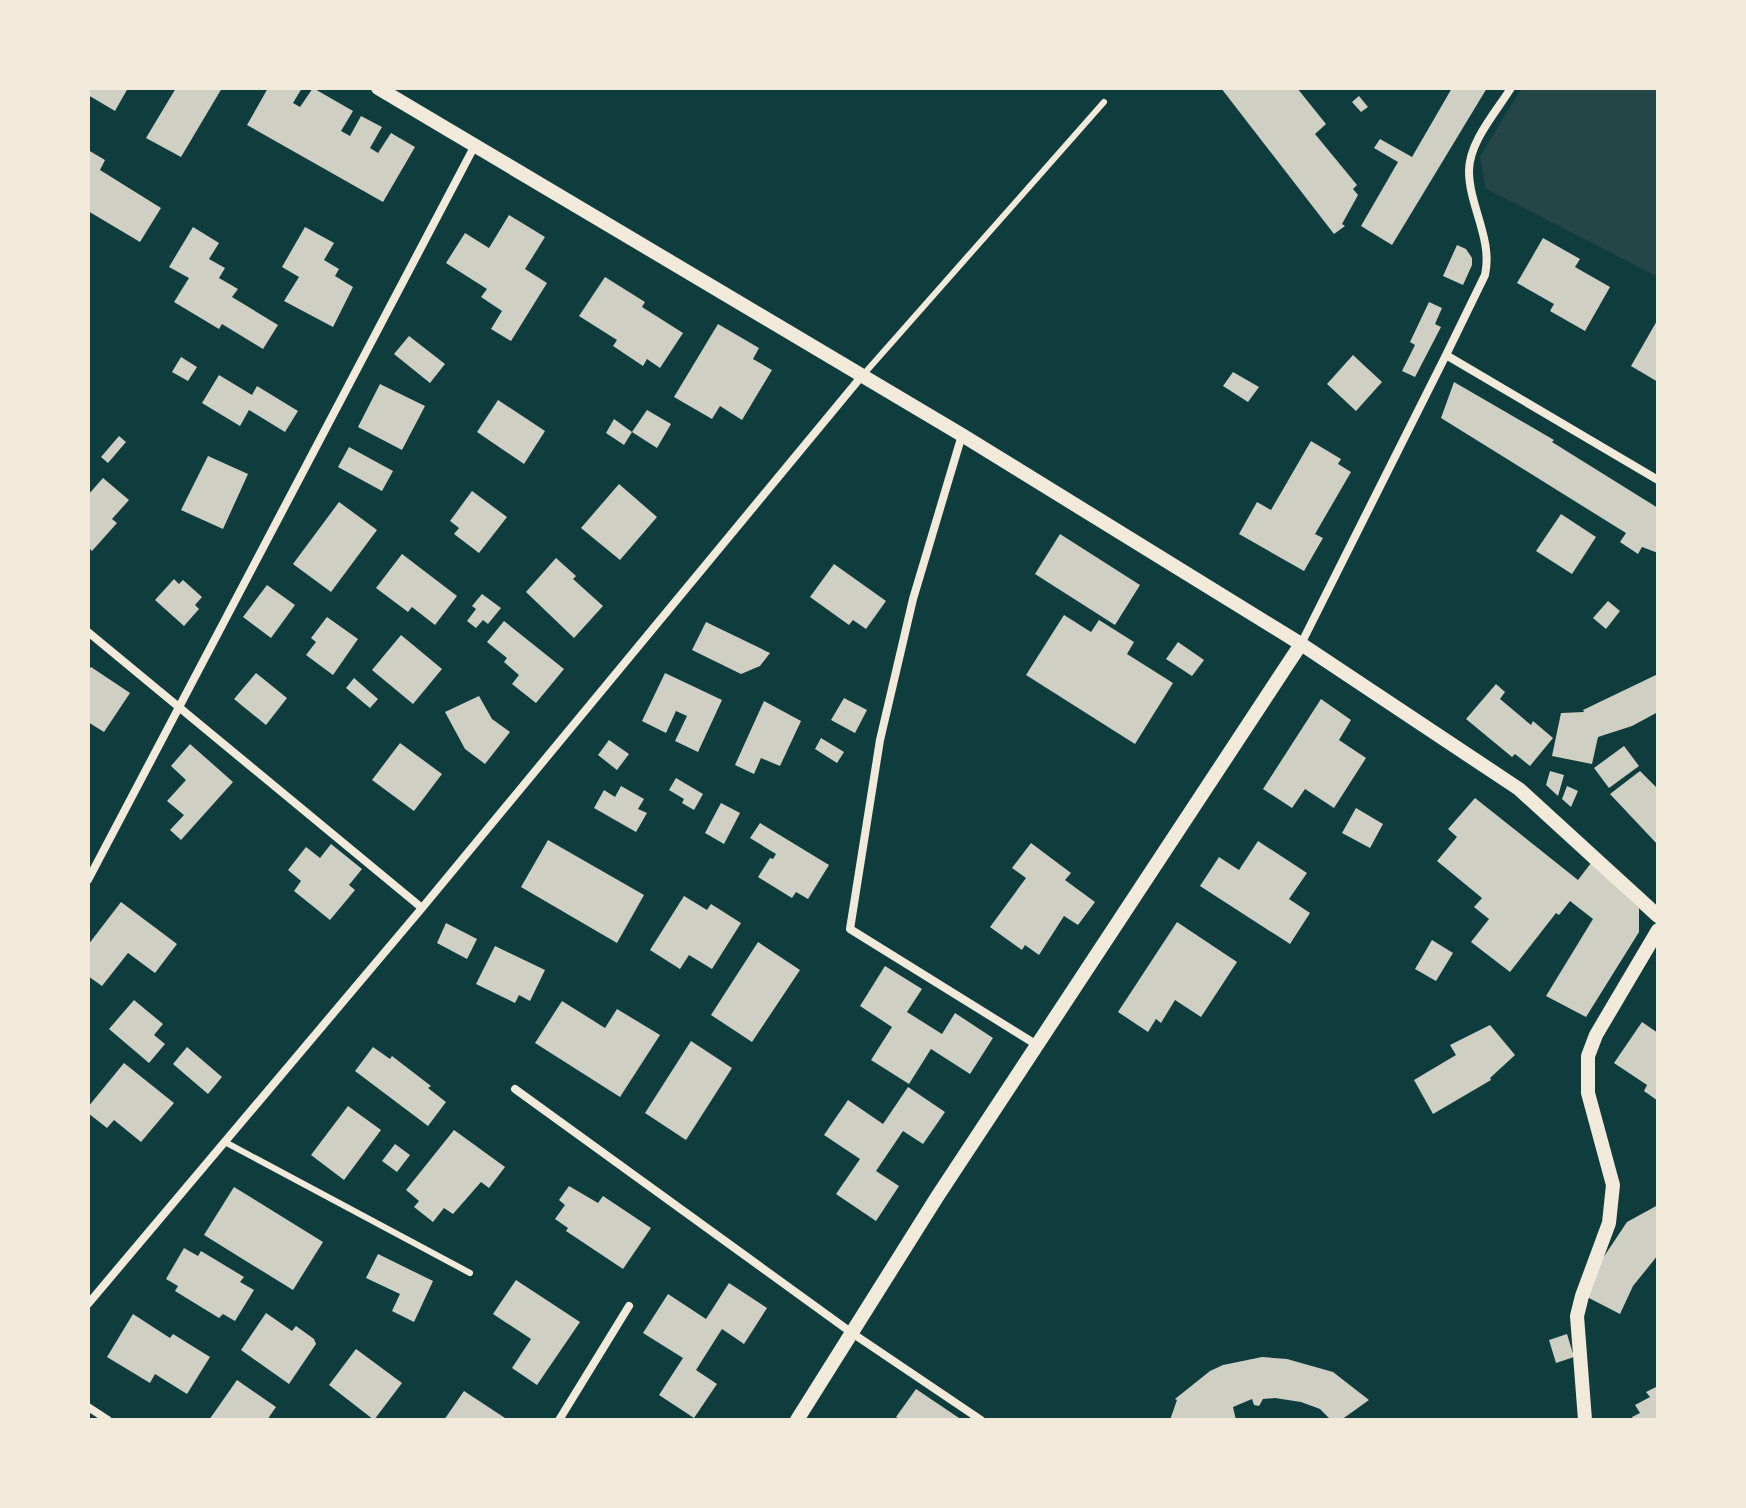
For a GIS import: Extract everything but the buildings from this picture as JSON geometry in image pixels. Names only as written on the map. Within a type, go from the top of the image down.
[{"type":"street","points":[[378,88],[962,435],[1301,644],[1497,773],[1543,810],[1658,916]]},
{"type":"street","points":[[797,1420],[937,1197],[1301,644],[1485,275],[1488,261],[1471,187],[1471,155],[1511,88]]},
{"type":"street","points":[[88,880],[474,147]]},
{"type":"street","points":[[1446,355],[1658,480]]},
{"type":"street","points":[[88,1304],[422,908],[861,377]]},
{"type":"street","points":[[962,435],[913,599],[880,740],[850,929],[1037,1045]]},
{"type":"street","points":[[88,632],[422,908]]},
{"type":"street","points":[[1585,1420],[1577,1316],[1609,1223],[1613,1185],[1588,1093],[1588,1056],[1596,1035],[1658,930]]},
{"type":"street","points":[[515,1089],[852,1333],[981,1420]]},
{"type":"street","points":[[559,1420],[629,1306]]},
{"type":"street","points":[[88,1407],[108,1420]]},
{"type":"lane","points":[[861,377],[1104,102]]},
{"type":"lane","points":[[225,1142],[470,1273]]},
{"type":"shaded area","points":[[1522,88],[1658,88],[1658,277],[1485,188],[1480,156]]}]
